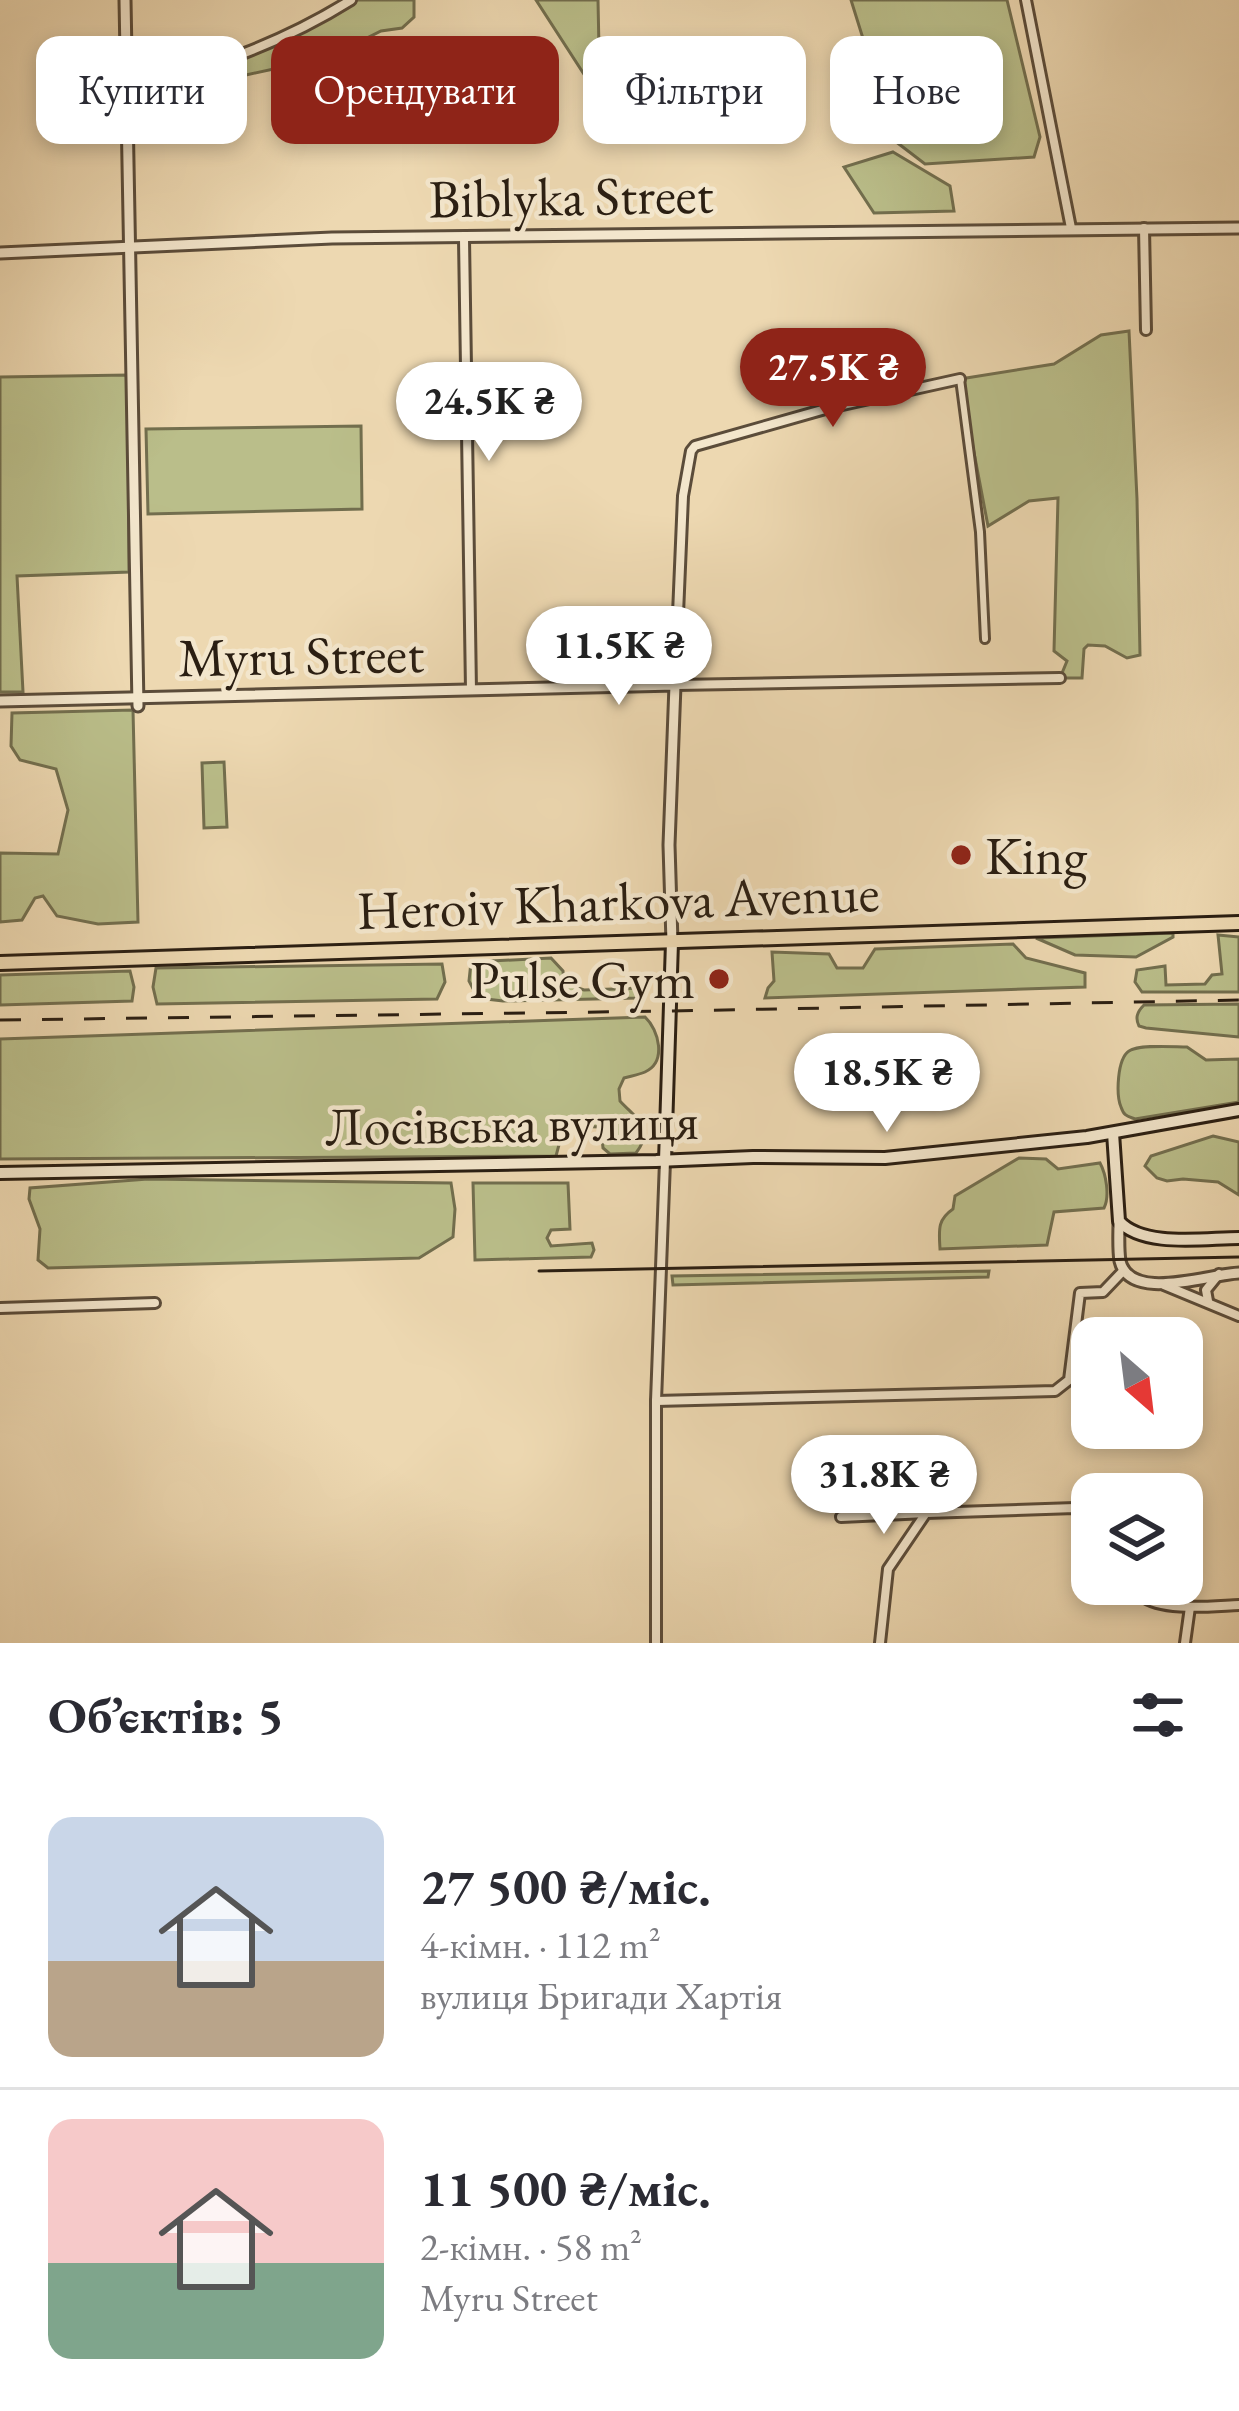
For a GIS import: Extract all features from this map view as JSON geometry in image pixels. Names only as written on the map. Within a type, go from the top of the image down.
[{"type":"main road","name":"Heroiv Kharkova Avenue","points":[[0,963],[1239,923]]},
{"type":"main road","points":[[665,1161],[672,941]]},
{"type":"main road","name":"Лосівська вулиця","points":[[0,1173],[753,1156],[885,1159],[1113,1133],[1239,1110]]},
{"type":"main road","points":[[1113,1133],[1119,1221],[1128,1231],[1146,1238],[1239,1238]]},
{"type":"street","points":[[125,0],[126,36]]},
{"type":"street","points":[[247,51],[310,26],[351,0]]},
{"type":"street","points":[[1027,0],[1071,228]]},
{"type":"street","points":[[128,144],[138,702]]},
{"type":"street","points":[[1144,228],[1146,330]]},
{"type":"street","name":"Biblyka Street","points":[[0,253],[332,238],[1239,228]]},
{"type":"street","points":[[464,239],[471,690]]},
{"type":"street","points":[[672,941],[670,845],[682,496],[695,446],[829,408],[960,379],[980,532],[985,639]]},
{"type":"street","points":[[675,685],[1060,678]]},
{"type":"street","name":"Myru Street","points":[[0,701],[138,702],[675,685]]},
{"type":"street","points":[[656,1643],[656,1401],[665,1161]]},
{"type":"street","points":[[1119,1221],[1124,1270],[1143,1284],[1239,1273]]},
{"type":"street","points":[[656,1401],[1055,1391],[1069,1380],[1080,1293],[1103,1292],[1124,1270]]},
{"type":"street","points":[[1209,1303],[1206,1290],[1219,1274]]},
{"type":"street","points":[[1164,1285],[1239,1316]]},
{"type":"street","points":[[0,1308],[155,1303]]},
{"type":"street","points":[[841,1517],[1071,1508]]},
{"type":"street","points":[[880,1643],[888,1570],[926,1513]]},
{"type":"street","points":[[1173,1605],[1239,1605]]},
{"type":"street","points":[[1185,1643],[1190,1607]]},
{"type":"green space","points":[[351,0],[414,0],[414,17],[402,28],[371,36],[285,36]]},
{"type":"green space","points":[[536,0],[598,0],[599,36],[583,36],[583,73]]},
{"type":"green space","points":[[851,0],[1007,0],[1040,137],[1034,157],[925,164],[899,144],[1003,144],[1003,36],[862,36]]},
{"type":"green space","points":[[271,42],[271,70],[247,75],[247,51]]},
{"type":"green space","points":[[893,152],[950,186],[954,211],[874,213],[844,167]]},
{"type":"green space","points":[[1129,331],[1140,655],[1127,658],[1105,646],[1088,645],[1082,678],[1060,678],[1067,661],[1054,651],[1058,498],[1029,501],[988,526],[960,379],[1054,364],[1101,335]]},
{"type":"green space","points":[[128,375],[129,572],[17,576],[23,692],[0,692],[0,377]]},
{"type":"green space","points":[[361,426],[362,509],[148,514],[146,429]]},
{"type":"green space","points":[[133,710],[138,922],[98,924],[57,916],[43,896],[35,898],[22,920],[0,922],[0,853],[58,854],[68,810],[56,769],[20,760],[11,746],[12,713]]},
{"type":"green space","points":[[224,762],[227,827],[204,828],[202,763]]},
{"type":"green space","points":[[1173,933],[1136,957],[1075,955],[1036,938]]},
{"type":"green space","points":[[1218,935],[1239,937],[1239,992],[1142,992],[1135,982],[1137,970],[1165,966],[1166,985],[1205,984],[1212,975],[1222,974]]},
{"type":"green space","points":[[1013,944],[1026,958],[1085,973],[1085,987],[765,998],[774,981],[772,952],[829,954],[837,968],[863,968],[875,949]]},
{"type":"green space","points":[[551,958],[563,971],[564,983],[584,990],[640,988],[637,998],[503,1001],[478,998],[469,981],[471,962]]},
{"type":"green space","points":[[442,964],[445,982],[437,999],[157,1004],[153,987],[156,968]]},
{"type":"green space","points":[[130,971],[132,1001],[0,1005],[0,975]]},
{"type":"green space","points":[[1239,1004],[1239,1037],[1146,1028],[1137,1020],[1144,1005]]},
{"type":"green space","points":[[645,1017],[657,1037],[656,1061],[645,1072],[624,1078],[619,1089],[620,1101],[644,1130],[636,1153],[610,1154],[603,1148],[601,1127],[564,1126],[556,1156],[0,1159],[0,1039]]},
{"type":"green space","points":[[1140,1047],[1187,1047],[1206,1060],[1239,1059],[1239,1102],[1135,1119],[1125,1114],[1118,1086],[1125,1055]]},
{"type":"green space","points":[[1213,1136],[1239,1142],[1239,1195],[1218,1182],[1157,1178],[1145,1166],[1151,1156]]},
{"type":"green space","points":[[1019,1158],[1046,1159],[1058,1169],[1100,1163],[1106,1185],[1104,1208],[1054,1212],[1047,1245],[940,1249],[940,1226],[953,1209],[955,1196]]},
{"type":"green space","points":[[148,1179],[451,1183],[453,1237],[419,1258],[48,1268],[38,1260],[40,1229],[30,1188]]},
{"type":"green space","points":[[473,1183],[568,1183],[570,1229],[551,1230],[547,1238],[551,1246],[592,1243],[591,1257],[475,1260]]},
{"type":"green space","points":[[989,1271],[988,1277],[673,1285],[672,1276]]},
{"type":"tram line","points":[[539,1271],[1239,1257]]},
{"type":"railway","points":[[0,1020],[1239,1000]]},
{"type":"place","name":"King","points":[[961,855]]},
{"type":"place","name":"Pulse Gym","points":[[719,979]]}]
